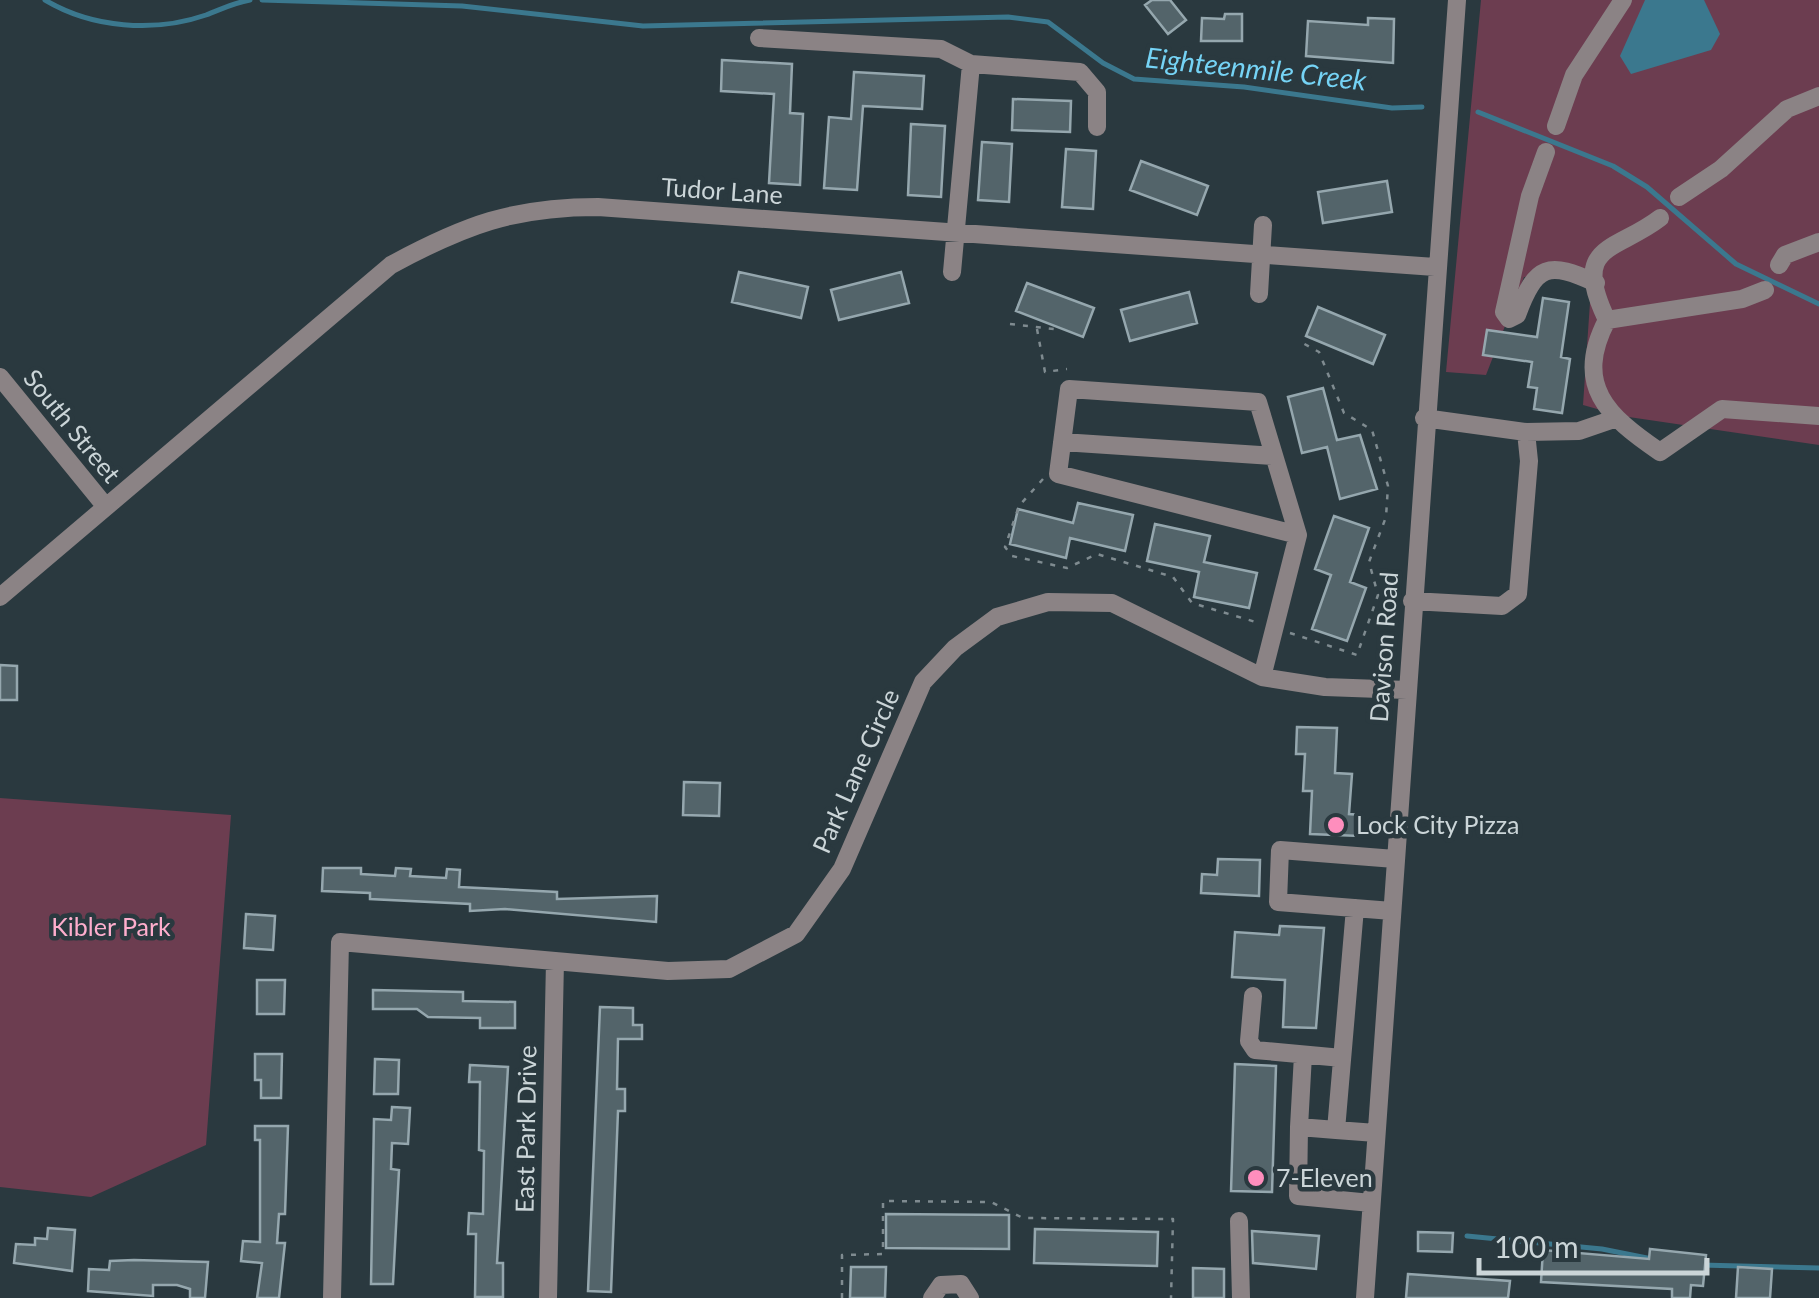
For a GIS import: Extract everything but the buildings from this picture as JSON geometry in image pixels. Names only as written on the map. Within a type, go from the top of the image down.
[{"type":"street","name":"Davison Road","points":[[1365,1298],[1434,267],[1456,0]]},
{"type":"street","points":[[1556,126],[1574,75],[1624,0]]},
{"type":"street","points":[[759,38],[941,49],[971,64],[1080,72],[1097,92],[1096,127]]},
{"type":"street","points":[[952,272],[971,64]]},
{"type":"street","points":[[1678,198],[1720,169],[1759,130],[1787,109],[1819,96]]},
{"type":"street","points":[[1546,152],[1525,215],[1504,312],[1509,318],[1517,315],[1529,283],[1540,272],[1564,268],[1596,283]]},
{"type":"street","name":"Tudor Lane","points":[[0,597],[391,265],[454,231],[538,207],[598,207],[1434,267]]},
{"type":"street","points":[[1660,218],[1605,246],[1596,259],[1596,283],[1607,320],[1592,354],[1594,383],[1614,419],[1660,452],[1722,409],[1819,416]]},
{"type":"street","points":[[1259,294],[1263,225]]},
{"type":"street","points":[[1779,265],[1785,255],[1819,242]]},
{"type":"street","points":[[1607,320],[1742,298],[1765,290]]},
{"type":"street","name":"South Street","points":[[0,377],[106,507]]},
{"type":"street","points":[[1262,677],[1298,535],[1258,402],[1069,389],[1058,474],[1298,535]]},
{"type":"street","points":[[1424,418],[1526,432],[1579,431],[1614,419]]},
{"type":"street","points":[[1412,602],[1502,606],[1518,594],[1528,460],[1526,432]]},
{"type":"street","points":[[1062,442],[1274,456]]},
{"type":"street","name":"Park Lane Circle","points":[[332,1298],[340,942],[668,972],[729,968],[796,934],[842,869],[923,682],[955,648],[997,617],[1048,602],[1112,603],[1262,677],[1325,687],[1406,690]]},
{"type":"street","points":[[1392,911],[1278,902],[1280,850],[1395,859]]},
{"type":"street","points":[[1336,1130],[1354,908]]},
{"type":"street","name":"East Park Drive","points":[[548,1298],[555,961]]},
{"type":"street","points":[[1253,996],[1250,1042],[1254,1050],[1342,1058]]},
{"type":"street","points":[[1303,1054],[1298,1196],[1372,1203]]},
{"type":"street","points":[[1298,1128],[1376,1133]]},
{"type":"street","points":[[1240,1222],[1241,1298]]},
{"type":"street","points":[[932,1298],[942,1284],[961,1284],[967,1287],[970,1298]]},
{"type":"path","points":[[1010,324],[1054,329]]},
{"type":"path","points":[[1037,328],[1045,372],[1066,369]]},
{"type":"path","points":[[1044,478],[1019,506],[1005,547],[1012,556],[1067,568],[1098,554],[1173,577],[1192,602],[1357,655],[1378,596],[1369,562],[1386,517],[1388,486],[1372,430],[1344,414],[1319,352],[1299,341]]},
{"type":"path","points":[[842,1298],[842,1255],[883,1254],[883,1201],[991,1202],[1022,1218],[1173,1220],[1171,1298]]},
{"type":"green space","points":[[1481,0],[1819,0],[1819,445],[1622,416],[1583,405],[1592,273],[1524,277],[1486,375],[1446,372]]},
{"type":"green space","name":"Kibler Park","points":[[0,798],[231,815],[206,1145],[91,1197],[0,1187]]},
{"type":"water","points":[[1645,0],[1704,0],[1720,34],[1711,50],[1631,74],[1620,56]]},
{"type":"waterway","name":"Eighteenmile Creek","points":[[45,0],[83,17],[145,26],[186,21],[250,0]]},
{"type":"waterway","name":"Eighteenmile Creek","points":[[262,0],[462,6],[643,26],[1008,17],[1048,22],[1103,63],[1134,79],[1244,87],[1392,108],[1422,107]]},
{"type":"waterway","name":"Eighteenmile Creek","points":[[1478,112],[1613,166],[1647,187],[1736,264],[1819,304]]},
{"type":"waterway","points":[[1467,1236],[1602,1249],[1652,1259]]},
{"type":"waterway","points":[[1701,1265],[1819,1268]]},
{"type":"place","name":"Lock City Pizza","points":[[1336,825]]},
{"type":"place","name":"7-Eleven","points":[[1256,1178]]}]
